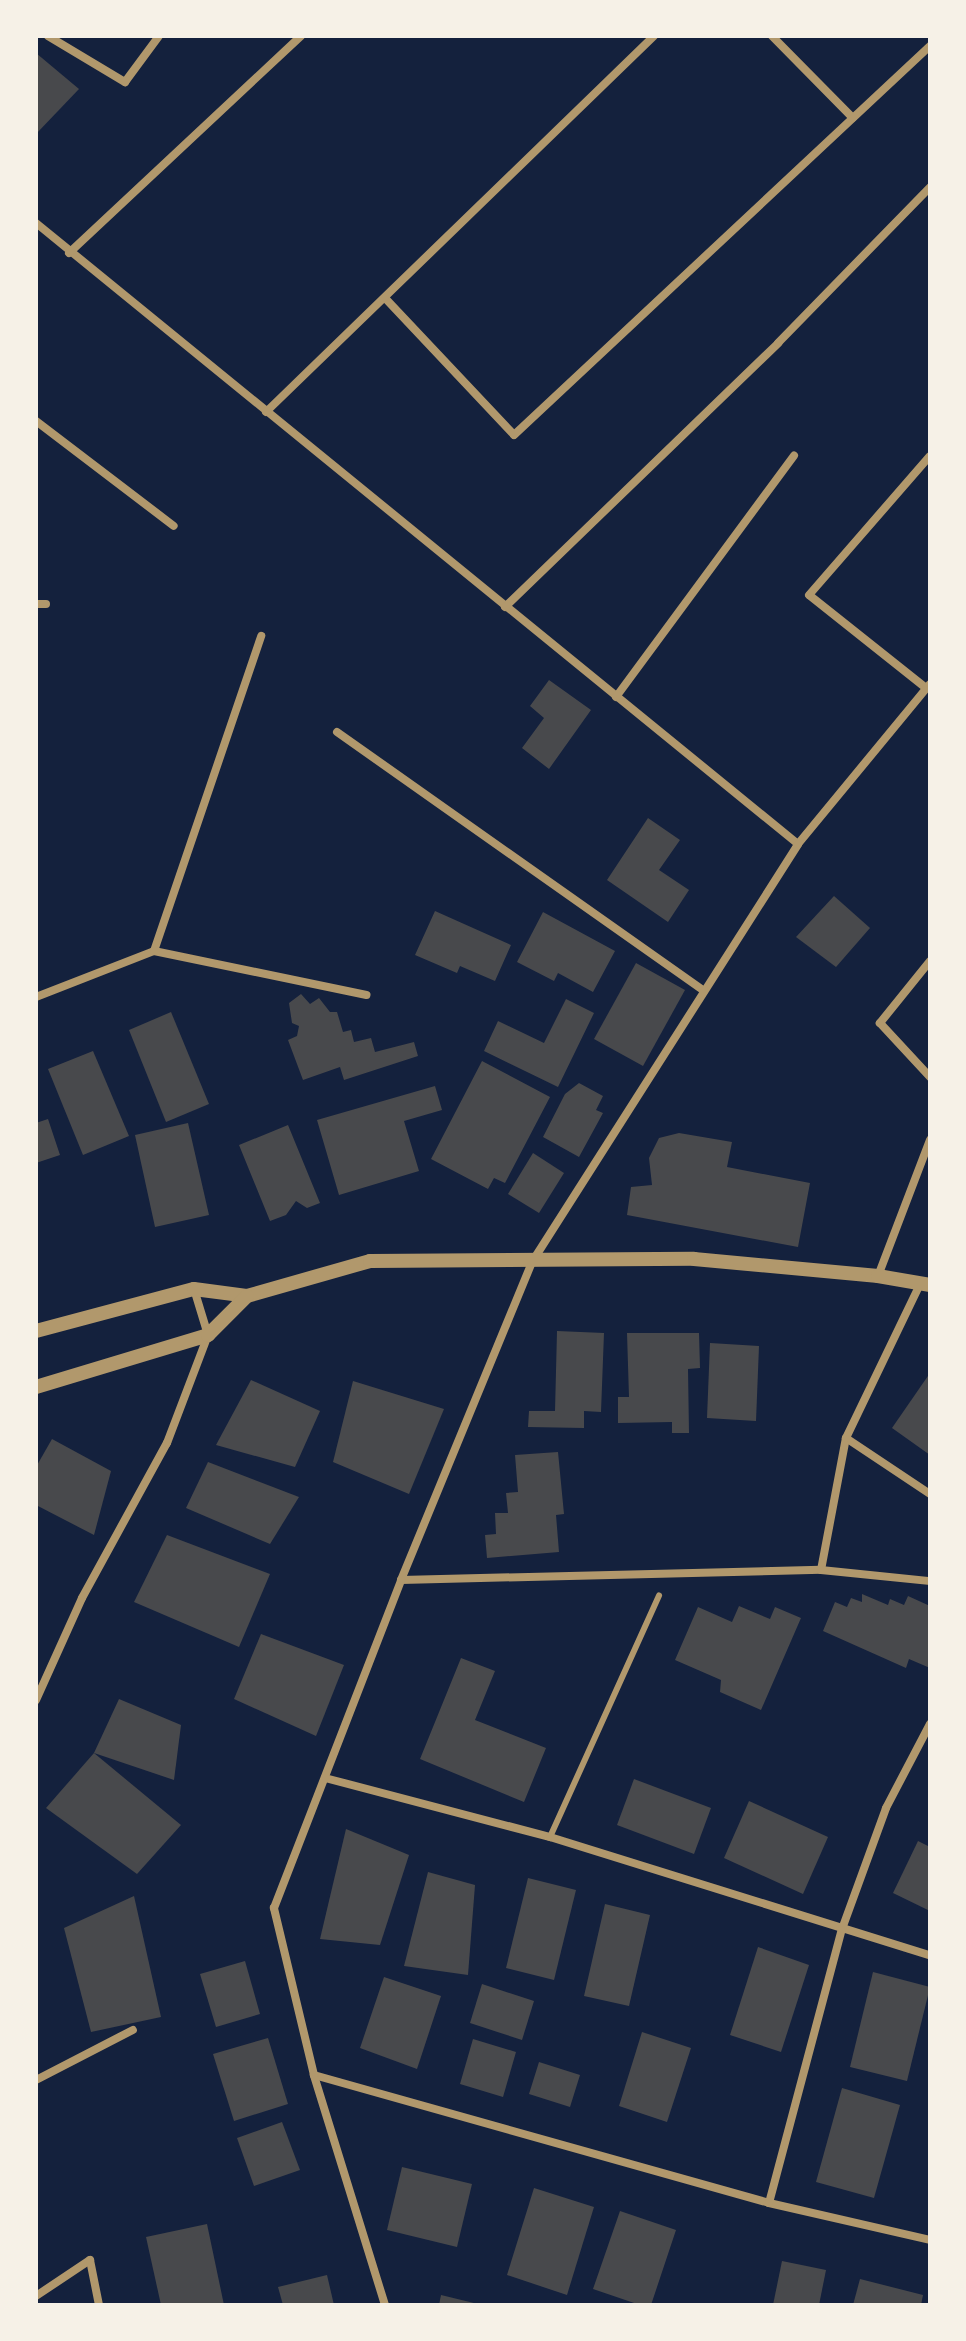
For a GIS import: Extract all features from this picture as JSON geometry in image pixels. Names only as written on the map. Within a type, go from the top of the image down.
[{"type":"street","points":[[48,36],[125,82],[159,36]]},
{"type":"street","points":[[69,253],[301,36]]},
{"type":"street","points":[[266,412],[654,36]]},
{"type":"street","points":[[772,36],[853,118]]},
{"type":"street","points":[[385,298],[514,435],[930,46]]},
{"type":"street","points":[[505,607],[778,343],[930,187]]},
{"type":"street","points":[[36,223],[69,253],[798,844]]},
{"type":"street","points":[[36,421],[174,526]]},
{"type":"street","points":[[616,697],[794,456]]},
{"type":"street","points":[[385,2305],[314,2075],[274,1908],[401,1580],[532,1262],[798,844],[928,686],[809,595],[930,456]]},
{"type":"street","points":[[36,604],[46,604]]},
{"type":"street","points":[[154,951],[261,636]]},
{"type":"street","points":[[337,732],[704,991]]},
{"type":"street","points":[[36,997],[154,951],[366,995]]},
{"type":"street","points":[[930,961],[880,1023],[930,1077]]},
{"type":"street","points":[[878,1276],[930,1140]]},
{"type":"street","points":[[36,1331],[194,1289],[247,1296],[370,1261],[694,1259],[926,1283],[846,1438],[821,1570]]},
{"type":"street","points":[[194,1289],[208,1335]]},
{"type":"street","points":[[36,1700],[82,1598],[167,1443],[208,1335],[247,1296]]},
{"type":"street","points":[[36,1387],[208,1335]]},
{"type":"street","points":[[846,1438],[930,1494]]},
{"type":"street","points":[[401,1580],[821,1570],[930,1581]]},
{"type":"street","points":[[769,2203],[842,1929],[886,1808],[930,1724]]},
{"type":"street","points":[[325,1778],[550,1837],[930,1955]]},
{"type":"street","points":[[36,2080],[133,2030]]},
{"type":"street","points":[[314,2075],[769,2203],[930,2240]]},
{"type":"street","points":[[36,2296],[90,2260],[99,2305]]},
{"type":"lane","points":[[550,1837],[659,1596]]},
{"type":"building","points":[[36,53],[79,89],[36,134]]},
{"type":"building","points":[[549,680],[591,710],[549,769],[522,748],[544,718],[530,706]]},
{"type":"building","points":[[648,818],[680,840],[659,870],[689,890],[668,922],[607,880]]},
{"type":"building","points":[[834,896],[870,928],[836,967],[796,937]]},
{"type":"building","points":[[435,911],[511,945],[495,981],[460,966],[457,973],[415,955]]},
{"type":"building","points":[[543,912],[615,951],[593,992],[558,973],[554,981],[517,962]]},
{"type":"building","points":[[636,963],[685,990],[643,1066],[594,1039]]},
{"type":"building","points":[[301,994],[310,1004],[319,998],[330,1012],[337,1012],[343,1032],[351,1030],[354,1042],[371,1038],[375,1052],[414,1042],[418,1056],[344,1080],[340,1067],[303,1080],[288,1040],[297,1036],[299,1026],[292,1023],[289,1003]]},
{"type":"building","points":[[566,999],[594,1013],[558,1087],[484,1051],[498,1021],[544,1043]]},
{"type":"building","points":[[171,1012],[209,1104],[166,1122],[129,1030]]},
{"type":"building","points":[[93,1051],[129,1136],[83,1155],[48,1069]]},
{"type":"building","points":[[482,1061],[550,1097],[505,1183],[494,1178],[488,1189],[431,1159]]},
{"type":"building","points":[[579,1083],[603,1096],[596,1110],[603,1113],[579,1157],[543,1137],[565,1094]]},
{"type":"building","points":[[435,1086],[442,1110],[404,1121],[419,1171],[339,1195],[317,1120]]},
{"type":"building","points":[[48,1119],[60,1155],[36,1163],[36,1123]]},
{"type":"building","points":[[188,1123],[209,1215],[155,1227],[135,1135]]},
{"type":"building","points":[[288,1125],[320,1203],[307,1208],[296,1201],[286,1215],[270,1221],[239,1145]]},
{"type":"building","points":[[679,1133],[732,1142],[727,1167],[810,1183],[798,1247],[627,1215],[631,1187],[652,1185],[649,1158],[659,1138]]},
{"type":"building","points":[[533,1153],[564,1173],[539,1213],[508,1194]]},
{"type":"building","points":[[557,1331],[604,1333],[601,1412],[584,1411],[584,1428],[528,1427],[529,1411],[555,1411]]},
{"type":"building","points":[[627,1333],[699,1333],[700,1368],[688,1369],[689,1433],[672,1433],[672,1422],[618,1423],[618,1397],[629,1397]]},
{"type":"building","points":[[710,1343],[759,1346],[756,1421],[707,1418]]},
{"type":"building","points":[[930,1373],[930,1455],[892,1428]]},
{"type":"building","points":[[251,1380],[320,1411],[295,1467],[216,1445]]},
{"type":"building","points":[[353,1381],[444,1409],[409,1494],[333,1462]]},
{"type":"building","points":[[52,1439],[111,1471],[94,1535],[36,1505],[36,1467]]},
{"type":"building","points":[[558,1452],[564,1514],[556,1515],[559,1552],[487,1558],[485,1535],[496,1534],[495,1513],[508,1513],[506,1493],[518,1492],[515,1455]]},
{"type":"building","points":[[208,1462],[299,1497],[270,1544],[186,1508]]},
{"type":"building","points":[[167,1535],[270,1574],[239,1647],[134,1602]]},
{"type":"building","points":[[862,1594],[888,1605],[890,1599],[904,1605],[908,1596],[930,1606],[930,1668],[909,1659],[906,1668],[823,1631],[835,1602],[847,1607],[851,1598],[862,1602]]},
{"type":"building","points":[[739,1606],[770,1619],[775,1607],[801,1618],[761,1710],[720,1692],[721,1680],[675,1660],[698,1607],[732,1622]]},
{"type":"building","points":[[261,1634],[344,1665],[316,1736],[234,1699]]},
{"type":"building","points":[[461,1658],[495,1671],[475,1720],[546,1748],[524,1802],[420,1759]]},
{"type":"building","points":[[119,1699],[181,1725],[174,1780],[94,1753]]},
{"type":"building","points":[[94,1753],[181,1825],[137,1874],[46,1808]]},
{"type":"building","points":[[634,1779],[711,1808],[694,1854],[617,1825]]},
{"type":"building","points":[[749,1801],[828,1837],[803,1894],[724,1858]]},
{"type":"building","points":[[346,1829],[409,1855],[380,1945],[320,1939]]},
{"type":"building","points":[[918,1841],[930,1847],[930,1911],[893,1893]]},
{"type":"building","points":[[428,1872],[475,1885],[468,1975],[404,1966]]},
{"type":"building","points":[[528,1878],[576,1890],[554,1980],[506,1968]]},
{"type":"building","points":[[134,1896],[161,2017],[91,2032],[64,1928]]},
{"type":"building","points":[[605,1904],[650,1915],[629,2006],[584,1996]]},
{"type":"building","points":[[758,1947],[809,1965],[781,2052],[730,2035]]},
{"type":"building","points":[[245,1961],[260,2014],[216,2027],[200,1974]]},
{"type":"building","points":[[873,1972],[930,1987],[907,2081],[850,2067]]},
{"type":"building","points":[[384,1977],[441,1996],[417,2069],[360,2048]]},
{"type":"building","points":[[482,1984],[534,2001],[522,2040],[470,2023]]},
{"type":"building","points":[[642,2032],[691,2048],[667,2122],[619,2106]]},
{"type":"building","points":[[268,2038],[288,2104],[234,2121],[213,2054]]},
{"type":"building","points":[[473,2039],[516,2052],[503,2097],[460,2084]]},
{"type":"building","points":[[539,2062],[580,2075],[570,2107],[529,2094]]},
{"type":"building","points":[[842,2088],[900,2105],[874,2198],[816,2182]]},
{"type":"building","points":[[282,2122],[300,2170],[254,2186],[237,2138]]},
{"type":"building","points":[[402,2167],[472,2184],[457,2247],[387,2230]]},
{"type":"building","points":[[534,2188],[594,2207],[567,2295],[507,2275]]},
{"type":"building","points":[[620,2211],[676,2230],[651,2305],[640,2305],[593,2289]]},
{"type":"building","points":[[207,2224],[224,2305],[161,2305],[146,2237]]},
{"type":"building","points":[[782,2261],[826,2270],[819,2305],[773,2305]]},
{"type":"building","points":[[327,2275],[334,2305],[283,2305],[278,2287]]},
{"type":"building","points":[[860,2279],[923,2295],[921,2305],[853,2305]]},
{"type":"building","points":[[441,2295],[478,2304],[439,2305]]}]
